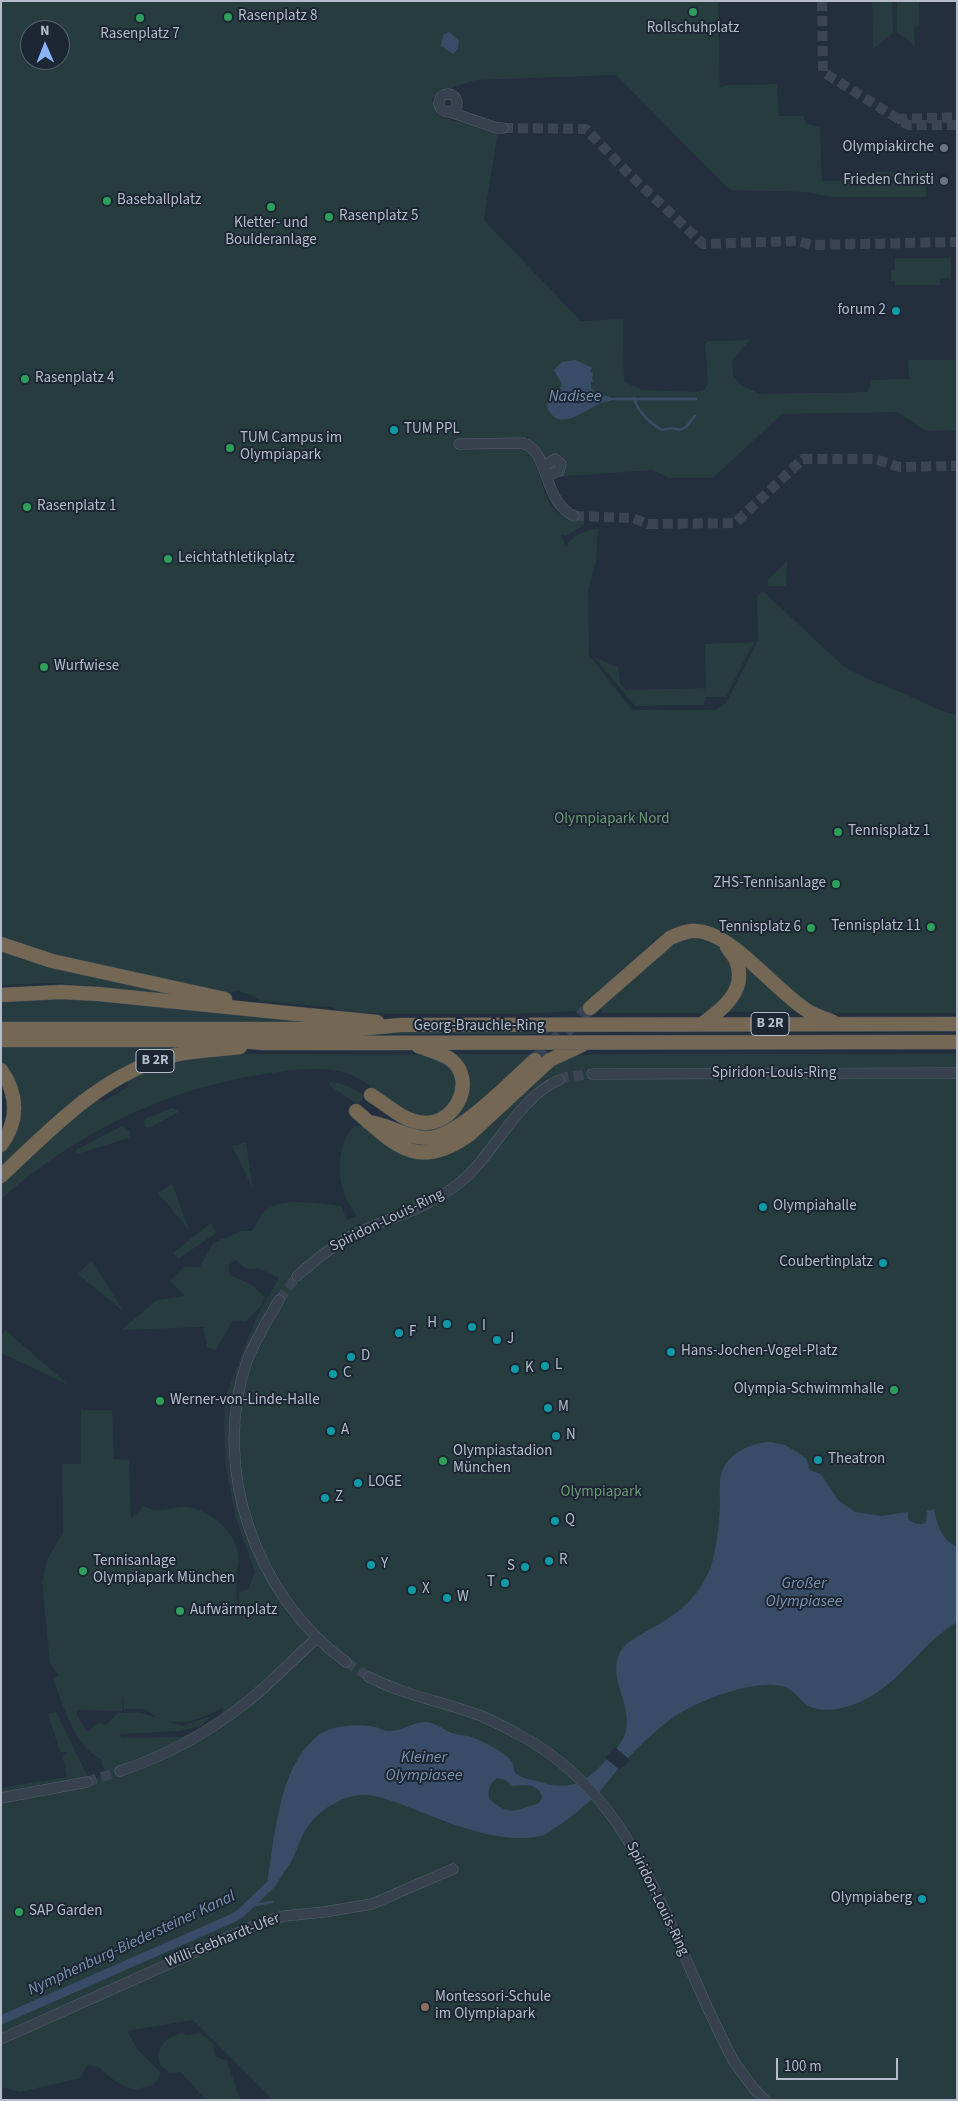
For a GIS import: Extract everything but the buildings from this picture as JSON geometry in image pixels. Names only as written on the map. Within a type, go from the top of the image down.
[{"type":"highway","points":[[590,1008],[670,938],[683,932],[696,930],[707,932],[734,948],[806,1010],[838,1024]]},
{"type":"highway","points":[[702,1024],[723,1009],[731,1000],[736,989],[738,974],[735,959],[724,942]]},
{"type":"highway","points":[[1,944],[52,961],[226,999],[243,1008]]},
{"type":"highway","name":"B 2R","points":[[1,995],[61,992],[98,994],[400,1025]]},
{"type":"highway","name":"Georg-Brauchle-Ring","points":[[1,1029],[360,1029],[400,1025],[957,1024]]},
{"type":"highway","name":"Georg-Brauchle-Ring","points":[[1,1040],[231,1040],[263,1044],[957,1042]]},
{"type":"highway","points":[[404,1132],[372,1095],[404,1117],[418,1122],[434,1123],[449,1115],[460,1098],[462,1090],[462,1080],[458,1069],[450,1059],[413,1043]]},
{"type":"highway","points":[[356,1111],[393,1144],[411,1151],[430,1152],[450,1147],[470,1134],[550,1060],[586,1043]]},
{"type":"highway","name":"B 2R","points":[[1,1176],[62,1119],[92,1095],[135,1069],[176,1055],[263,1044]]},
{"type":"highway","points":[[368,1122],[426,1138],[444,1135],[454,1130],[535,1060]]},
{"type":"highway","points":[[1,1070],[11,1085],[15,1104],[10,1130],[1,1145]]},
{"type":"street","points":[[450,112],[497,128],[503,128]]},
{"type":"street","points":[[459,444],[522,442],[529,444],[537,453],[553,495],[564,512],[574,516]]},
{"type":"street","name":"Spiridon-Louis-Ring","points":[[592,1074],[957,1073]]},
{"type":"street","name":"Spiridon-Louis-Ring","points":[[297,1276],[331,1248],[359,1232],[419,1209],[460,1182],[484,1157],[526,1105],[549,1085],[559,1080]]},
{"type":"street","points":[[279,1300],[247,1361],[236,1418],[236,1467],[249,1529],[270,1576],[317,1638],[346,1662]]},
{"type":"street","points":[[120,1772],[174,1749],[224,1720],[248,1702],[317,1638]]},
{"type":"street","name":"Spiridon-Louis-Ring","points":[[369,1677],[402,1691],[473,1713],[499,1724],[541,1748],[573,1773],[602,1802],[621,1828],[648,1875],[734,2062],[750,2085],[765,2100]]},
{"type":"street","points":[[1,1798],[87,1782]]},
{"type":"street","name":"Willi-Gebhardt-Ufer","points":[[1,2039],[258,1924],[284,1916],[372,1904],[453,1869]]},
{"type":"green space","name":"Olympiapark Nord","points":[[1,1],[718,1],[720,88],[727,85],[777,84],[779,116],[803,116],[806,124],[820,127],[822,181],[863,180],[867,172],[926,171],[926,197],[834,197],[805,192],[730,190],[616,75],[476,80],[456,86],[432,99],[437,113],[442,118],[495,130],[497,136],[484,220],[581,321],[623,319],[624,381],[641,390],[697,392],[704,390],[708,383],[705,344],[709,341],[750,340],[732,360],[733,375],[741,385],[760,394],[867,392],[872,380],[909,379],[908,360],[957,360],[957,430],[926,431],[897,412],[782,414],[713,478],[669,478],[653,470],[553,477],[527,436],[523,447],[534,460],[549,502],[555,510],[562,516],[584,521],[584,525],[566,536],[561,534],[566,546],[580,534],[598,529],[596,561],[588,590],[589,655],[632,710],[716,710],[726,703],[758,640],[757,598],[763,591],[841,664],[865,677],[937,709],[957,715],[957,1013],[825,1013],[812,1008],[730,937],[712,928],[696,924],[679,926],[661,935],[581,1006],[582,1011],[511,1014],[386,1014],[261,1001],[251,995],[238,991],[228,993],[114,969],[29,948],[1,939]]},
{"type":"green space","points":[[872,1],[892,1],[893,33],[873,49]]},
{"type":"green space","points":[[897,1],[919,1],[919,25],[914,29],[915,46],[897,32]]},
{"type":"green space","points":[[895,258],[951,258],[951,278],[940,278],[940,285],[895,285],[895,281],[891,281],[891,271],[895,270]]},
{"type":"green space","points":[[787,561],[786,586],[768,586],[768,580]]},
{"type":"green space","points":[[754,642],[726,697],[706,697],[703,705],[635,706],[595,658],[618,667],[620,683],[626,690],[705,688],[706,695],[705,644]]},
{"type":"green space","points":[[697,937],[712,941],[722,947],[732,964],[733,979],[731,987],[728,994],[717,1007],[704,1013],[602,1013],[601,1008],[668,947],[685,938]]},
{"type":"green space","points":[[1,947],[200,998],[98,989],[98,986],[52,983],[1,985]]},
{"type":"green space","points":[[740,961],[799,1011],[728,1012]]},
{"type":"green space","points":[[99,999],[341,1023],[1,1023],[1,1000]]},
{"type":"green space","points":[[548,1032],[549,1034],[1,1036],[1,1033]]},
{"type":"green space","points":[[1,1046],[186,1046],[131,1064],[93,1085],[1,1167],[1,1150],[14,1130],[1,1065]]},
{"type":"green space","points":[[238,1054],[432,1055],[452,1069],[458,1086],[449,1110],[424,1120],[400,1109],[358,1078],[333,1070],[294,1070],[227,1081],[157,1103],[91,1134],[30,1175],[1,1199],[1,1184],[95,1099],[105,1101],[128,1087],[127,1079],[151,1068],[190,1057]]},
{"type":"green space","points":[[455,1054],[552,1054],[545,1060],[524,1060],[460,1118],[446,1127],[429,1132],[410,1129],[402,1124],[403,1122],[459,1109]]},
{"type":"green space","name":"Olympiapark","points":[[600,1054],[957,1054],[957,2100],[273,2100],[193,2020],[127,2031],[138,2050],[160,2072],[159,2078],[151,2086],[132,2089],[121,2085],[99,2067],[88,2065],[80,2078],[20,2092],[1,2087],[1,1801],[85,1777],[1,1793],[1,1788],[67,1777],[63,1757],[67,1752],[60,1752],[48,1714],[56,1712],[91,1783],[106,1771],[102,1766],[101,1759],[92,1754],[77,1736],[56,1688],[53,1678],[59,1676],[50,1663],[42,1582],[47,1560],[63,1533],[62,1464],[81,1464],[81,1410],[112,1410],[114,1459],[129,1460],[131,1519],[144,1506],[155,1510],[189,1507],[213,1517],[232,1537],[239,1555],[236,1586],[239,1611],[239,1592],[248,1589],[255,1572],[235,1515],[225,1461],[224,1400],[257,1316],[279,1278],[258,1268],[246,1269],[235,1260],[229,1265],[230,1275],[252,1285],[265,1297],[261,1306],[246,1322],[233,1320],[216,1350],[207,1347],[203,1327],[121,1330],[157,1300],[185,1296],[170,1281],[185,1266],[199,1268],[213,1243],[242,1231],[252,1231],[263,1213],[272,1206],[302,1202],[341,1206],[347,1220],[356,1216],[342,1187],[340,1168],[340,1159],[345,1140],[355,1126],[364,1126],[432,1157],[556,1064],[575,1056]],"holes":[[[123,1696],[124,1709],[144,1709],[157,1718],[139,1712],[118,1713],[106,1725],[98,1723],[87,1732],[77,1715],[77,1710],[122,1711]],[[222,1708],[223,1712],[226,1713],[199,1730],[181,1737],[121,1738],[120,1734],[178,1731],[201,1726],[211,1716],[182,1726],[165,1721],[191,1721],[207,1716]]]},
{"type":"green space","points":[[329,1082],[350,1087],[362,1094],[363,1099],[358,1103],[354,1102],[329,1085]]},
{"type":"green space","points":[[173,1108],[178,1111],[177,1113],[149,1128],[145,1126],[144,1122],[147,1118]]},
{"type":"green space","points":[[122,1126],[130,1131],[129,1138],[77,1154],[76,1150]]},
{"type":"green space","points":[[246,1142],[253,1189],[232,1146]]},
{"type":"green space","points":[[172,1183],[189,1230],[158,1193]]},
{"type":"green space","points":[[211,1223],[216,1233],[178,1259],[173,1253]]},
{"type":"green space","points":[[92,1260],[123,1311],[78,1274]]},
{"type":"green space","points":[[5,1330],[69,1385],[1,1353],[1,1336]]},
{"type":"green space","points":[[182,2033],[188,2035],[200,2033],[213,2043],[215,2056],[227,2061],[240,2100],[206,2100],[181,2072],[170,2073],[161,2066],[159,2055],[162,2045],[171,2037]]},
{"type":"water","points":[[449,32],[459,41],[458,49],[453,54],[441,46],[443,35]]},
{"type":"water","name":"Nadisee","points":[[575,360],[592,368],[590,371],[593,373],[592,379],[594,382],[591,382],[591,388],[597,394],[610,397],[610,401],[568,419],[560,419],[553,416],[547,407],[548,400],[562,385],[554,370],[562,362]]},
{"type":"water","name":"Großer Olympiasee","points":[[771,1442],[785,1445],[806,1458],[810,1470],[821,1474],[838,1500],[855,1512],[882,1516],[908,1512],[908,1519],[914,1523],[921,1524],[926,1523],[927,1511],[934,1509],[944,1536],[957,1547],[957,1622],[942,1632],[892,1681],[879,1691],[864,1700],[846,1707],[830,1710],[813,1708],[787,1688],[776,1685],[763,1685],[733,1691],[690,1707],[665,1724],[644,1742],[621,1765],[603,1788],[568,1819],[547,1834],[525,1838],[491,1835],[456,1825],[387,1799],[370,1795],[357,1795],[336,1802],[318,1815],[306,1829],[292,1860],[274,1888],[267,1883],[280,1806],[293,1768],[315,1738],[333,1728],[362,1725],[392,1731],[428,1722],[452,1733],[469,1736],[495,1748],[510,1759],[515,1773],[524,1778],[561,1786],[578,1783],[593,1773],[619,1745],[626,1730],[626,1710],[616,1672],[620,1652],[632,1640],[677,1612],[700,1588],[711,1566],[715,1551],[719,1521],[720,1479],[724,1468],[728,1461],[740,1451],[755,1444]],"holes":[[[497,1778],[505,1780],[513,1786],[527,1785],[535,1787],[542,1798],[539,1803],[518,1810],[502,1808],[489,1799],[489,1793],[494,1780]]]},
{"type":"pier","points":[[615,1747],[630,1760],[620,1770],[605,1758]]},
{"type":"waterway","points":[[634,398],[638,408],[645,417],[662,430],[672,428],[680,430],[686,427],[695,416]]},
{"type":"waterway","points":[[610,399],[696,399]]},
{"type":"waterway","name":"Nymphenburg-Biedersteiner Kanal","points":[[1,2020],[233,1918],[241,1913],[270,1885]]},
{"type":"waterway","points":[[249,1906],[272,1902]]},
{"type":"tunnel","points":[[822,1],[823,72],[908,125],[957,125]]},
{"type":"tunnel","points":[[897,119],[957,117]]},
{"type":"tunnel","points":[[503,128],[586,129],[626,171],[703,244],[798,241],[811,245],[957,242]]},
{"type":"tunnel","points":[[574,516],[633,518],[648,524],[735,523],[803,459],[875,459],[899,467],[957,466]]},
{"type":"tunnel","points":[[535,1060],[590,1008]]},
{"type":"tunnel","points":[[559,1080],[566,1077],[592,1074]]},
{"type":"tunnel","points":[[279,1300],[297,1276]]},
{"type":"tunnel","points":[[346,1662],[369,1677]]},
{"type":"tunnel","points":[[87,1782],[120,1771]]},
{"type":"place","name":"Rollschuhplatz","points":[[693,12]]},
{"type":"place","name":"Rasenplatz 8","points":[[228,17]]},
{"type":"place","name":"Rasenplatz 7","points":[[140,18]]},
{"type":"place","name":"Olympiakirche","points":[[944,148]]},
{"type":"place","name":"Frieden Christi","points":[[944,181]]},
{"type":"place","name":"Baseballplatz","points":[[107,201]]},
{"type":"place","name":"Kletter- und Boulderanlage","points":[[271,207]]},
{"type":"place","name":"Rasenplatz 5","points":[[329,217]]},
{"type":"place","name":"forum 2","points":[[896,311]]},
{"type":"place","name":"Rasenplatz 4","points":[[25,379]]},
{"type":"place","name":"TUM PPL","points":[[394,430]]},
{"type":"place","name":"TUM Campus im Olympiapark","points":[[230,448]]},
{"type":"place","name":"Rasenplatz 1","points":[[27,507]]},
{"type":"place","name":"Leichtathletikplatz","points":[[168,559]]},
{"type":"place","name":"Wurfwiese","points":[[44,667]]},
{"type":"place","name":"Tennisplatz 1","points":[[838,832]]},
{"type":"place","name":"ZHS-Tennisanlage","points":[[836,884]]},
{"type":"place","name":"Tennisplatz 11","points":[[931,927]]},
{"type":"place","name":"Tennisplatz 6","points":[[811,928]]},
{"type":"place","name":"Olympiahalle","points":[[763,1207]]},
{"type":"place","name":"Coubertinplatz","points":[[883,1263]]},
{"type":"place","name":"H","points":[[447,1324]]},
{"type":"place","name":"I","points":[[472,1327]]},
{"type":"place","name":"F","points":[[399,1333]]},
{"type":"place","name":"J","points":[[497,1340]]},
{"type":"place","name":"Hans-Jochen-Vogel-Platz","points":[[671,1352]]},
{"type":"place","name":"D","points":[[351,1357]]},
{"type":"place","name":"L","points":[[545,1366]]},
{"type":"place","name":"K","points":[[515,1369]]},
{"type":"place","name":"C","points":[[333,1374]]},
{"type":"place","name":"Olympia-Schwimmhalle","points":[[894,1390]]},
{"type":"place","name":"Werner-von-Linde-Halle","points":[[160,1401]]},
{"type":"place","name":"M","points":[[548,1408]]},
{"type":"place","name":"A","points":[[331,1431]]},
{"type":"place","name":"N","points":[[556,1436]]},
{"type":"place","name":"Theatron","points":[[818,1460]]},
{"type":"place","name":"Olympiastadion München","points":[[443,1461]]},
{"type":"place","name":"LOGE","points":[[358,1483]]},
{"type":"place","name":"Z","points":[[325,1498]]},
{"type":"place","name":"Q","points":[[555,1521]]},
{"type":"place","name":"R","points":[[549,1561]]},
{"type":"place","name":"Y","points":[[371,1565]]},
{"type":"place","name":"S","points":[[525,1567]]},
{"type":"place","name":"Tennisanlage Olympiapark München","points":[[83,1571]]},
{"type":"place","name":"T","points":[[505,1583]]},
{"type":"place","name":"X","points":[[412,1590]]},
{"type":"place","name":"W","points":[[447,1598]]},
{"type":"place","name":"Aufwärmplatz","points":[[180,1611]]},
{"type":"place","name":"Olympiaberg","points":[[922,1899]]},
{"type":"place","name":"SAP Garden","points":[[19,1912]]},
{"type":"place","name":"Montessori-Schule im Olympiapark","points":[[425,2007]]},
{"type":"water label","name":"Kleiner Olympiasee","points":[[424,1767]]}]
